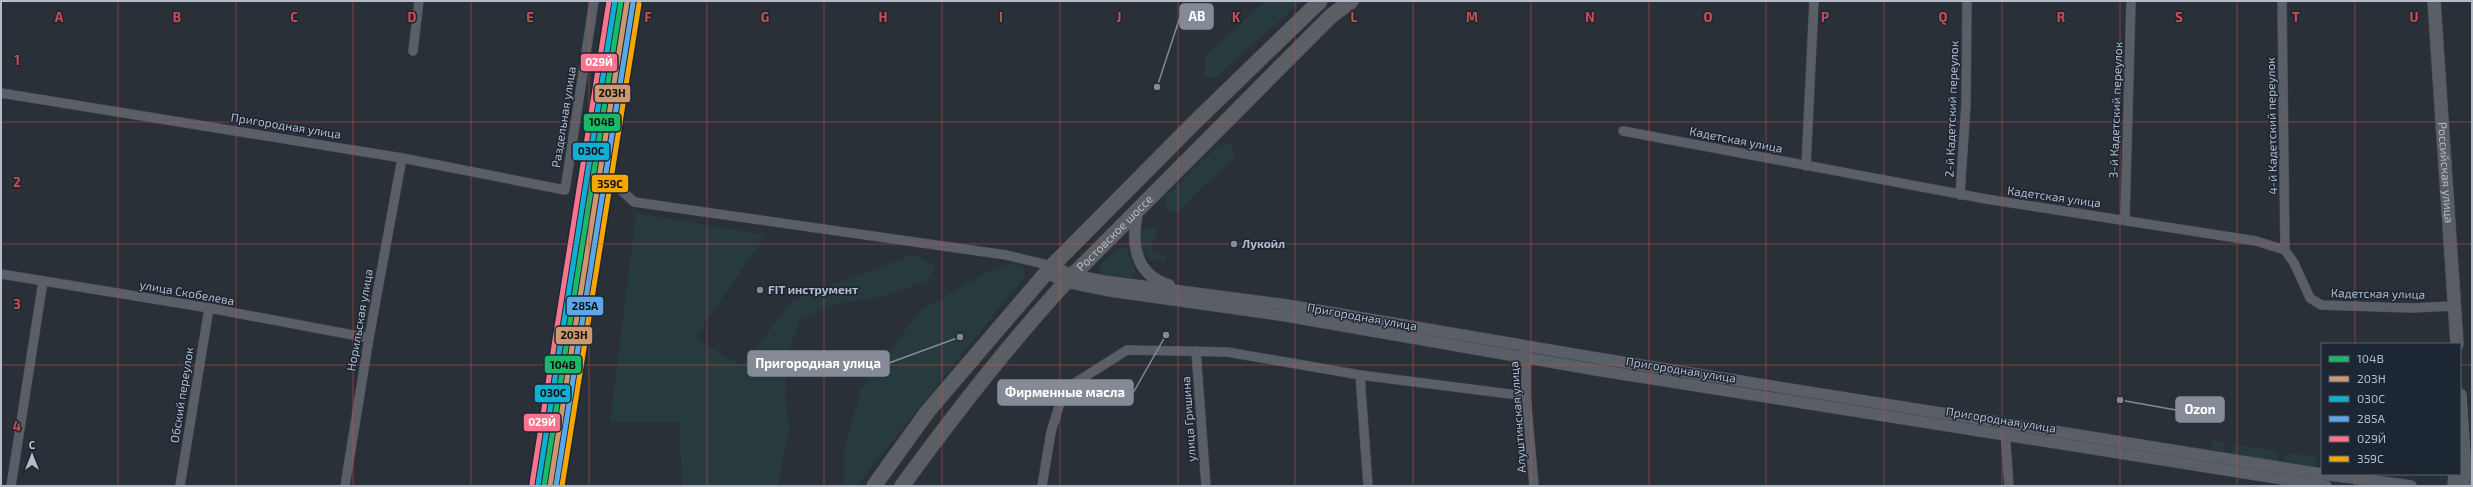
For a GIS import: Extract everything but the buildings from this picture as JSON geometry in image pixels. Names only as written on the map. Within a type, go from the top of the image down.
[{"type":"highway","name":"Ростовское шоссе","points":[[874,486],[928,411],[1046,268],[1320,1]]},
{"type":"highway","name":"Ростовское шоссе","points":[[902,486],[948,423],[1034,317],[1069,278],[1331,16],[1351,1]]},
{"type":"main road","name":"Российская улица","points":[[2427,1],[2450,306],[2457,343]]},
{"type":"main road","name":"Российская улица","points":[[2434,1],[2450,306],[2448,343]]},
{"type":"main road","points":[[2461,410],[2466,486]]},
{"type":"main road","points":[[2454,486],[2455,475]]},
{"type":"street","points":[[413,51],[419,1]]},
{"type":"street","name":"Раздельная улица","points":[[565,190],[594,1]]},
{"type":"street","points":[[1806,166],[1814,1]]},
{"type":"street","name":"2-й Кадетский переулок","points":[[1960,195],[1966,104],[1967,1]]},
{"type":"street","name":"3-й Кадетский переулок","points":[[2125,220],[2131,1]]},
{"type":"street","name":"4-й Кадетский переулок","points":[[2282,1],[2285,250]]},
{"type":"street","name":"Пригородная улица","points":[[1,93],[402,158],[565,190]]},
{"type":"street","name":"Кадетская улица","points":[[1623,131],[1960,195],[2256,241],[2285,250],[2294,263],[2310,298],[2321,305],[2411,308],[2450,306]]},
{"type":"street","name":"Норильская улица","points":[[346,486],[369,338],[402,158]]},
{"type":"street","name":"Пригородная улица","points":[[618,187],[634,202],[1006,255],[1046,268],[1069,278],[1118,292],[1286,316],[1525,358],[2326,486]]},
{"type":"street","points":[[1138,210],[1133,232],[1134,246],[1148,272],[1156,281],[1196,293]]},
{"type":"street","name":"улица Скобелева","points":[[1,274],[209,308],[369,338]]},
{"type":"street","name":"Пригородная улица","points":[[1069,278],[1104,281],[1287,305],[1527,346],[2321,474]]},
{"type":"street","points":[[11,486],[43,281]]},
{"type":"street","name":"Обский переулок","points":[[180,486],[209,308]]},
{"type":"street","name":"Алуштинская улица","points":[[1527,346],[1525,358],[1526,396],[1534,486]]},
{"type":"street","points":[[1042,486],[1051,432],[1064,390],[1127,350],[1227,352],[1360,375],[1526,396]]},
{"type":"street","name":"улица Гришина","points":[[1196,351],[1206,486]]},
{"type":"street","points":[[1360,375],[1368,486]]},
{"type":"street","points":[[2004,422],[2009,486]]},
{"type":"street","name":"Пригородная улица","points":[[2330,475],[2411,486]]},
{"type":"green space","points":[[1265,1],[1302,1],[1215,78],[1205,77],[1205,56]]},
{"type":"green space","points":[[1220,144],[1232,145],[1234,158],[1176,213],[1165,210],[1166,197]]},
{"type":"green space","points":[[636,213],[766,235],[695,338],[742,366],[793,300],[915,254],[936,266],[926,281],[884,296],[832,305],[801,319],[787,353],[785,402],[790,427],[784,450],[778,486],[682,486],[679,422],[610,422]]},
{"type":"green space","points":[[1156,227],[1158,229],[1152,244],[1153,253],[1167,257],[1165,262],[1149,259],[1142,248],[1137,235],[1144,229]]},
{"type":"green space","points":[[1121,246],[1127,250],[1136,272],[1133,278],[1103,275],[1100,271],[1099,265]]},
{"type":"green space","points":[[1013,263],[1024,269],[1025,276],[856,486],[843,486],[844,452],[861,389],[921,310],[989,271]]},
{"type":"green space","points":[[2213,440],[2226,443],[2224,452],[2212,448]]},
{"type":"green space","points":[[2235,444],[2279,452],[2277,462],[2232,454]]},
{"type":"green space","points":[[2287,453],[2316,457],[2315,467],[2284,462]]},
{"type":"transit line","name":"029Й","points":[[532,484],[609,1]]},
{"type":"transit line","name":"030C","points":[[538,485],[615,1]]},
{"type":"transit line","name":"104В","points":[[544,486],[621,1]]},
{"type":"transit line","name":"203Н","points":[[550,486],[627,2]]},
{"type":"transit line","name":"285А","points":[[556,486],[633,3]]},
{"type":"transit line","name":"359С","points":[[562,486],[639,4]]},
{"type":"place","name":"АВ","points":[[1157,87]]},
{"type":"place","name":"Лукойл","points":[[1234,244]]},
{"type":"place","name":"FIT инструмент","points":[[760,290]]},
{"type":"place","name":"Фирменные масла","points":[[1166,335]]},
{"type":"place","name":"Пригородная улица","points":[[960,337]]},
{"type":"place","name":"Ozon","points":[[2120,400]]}]
